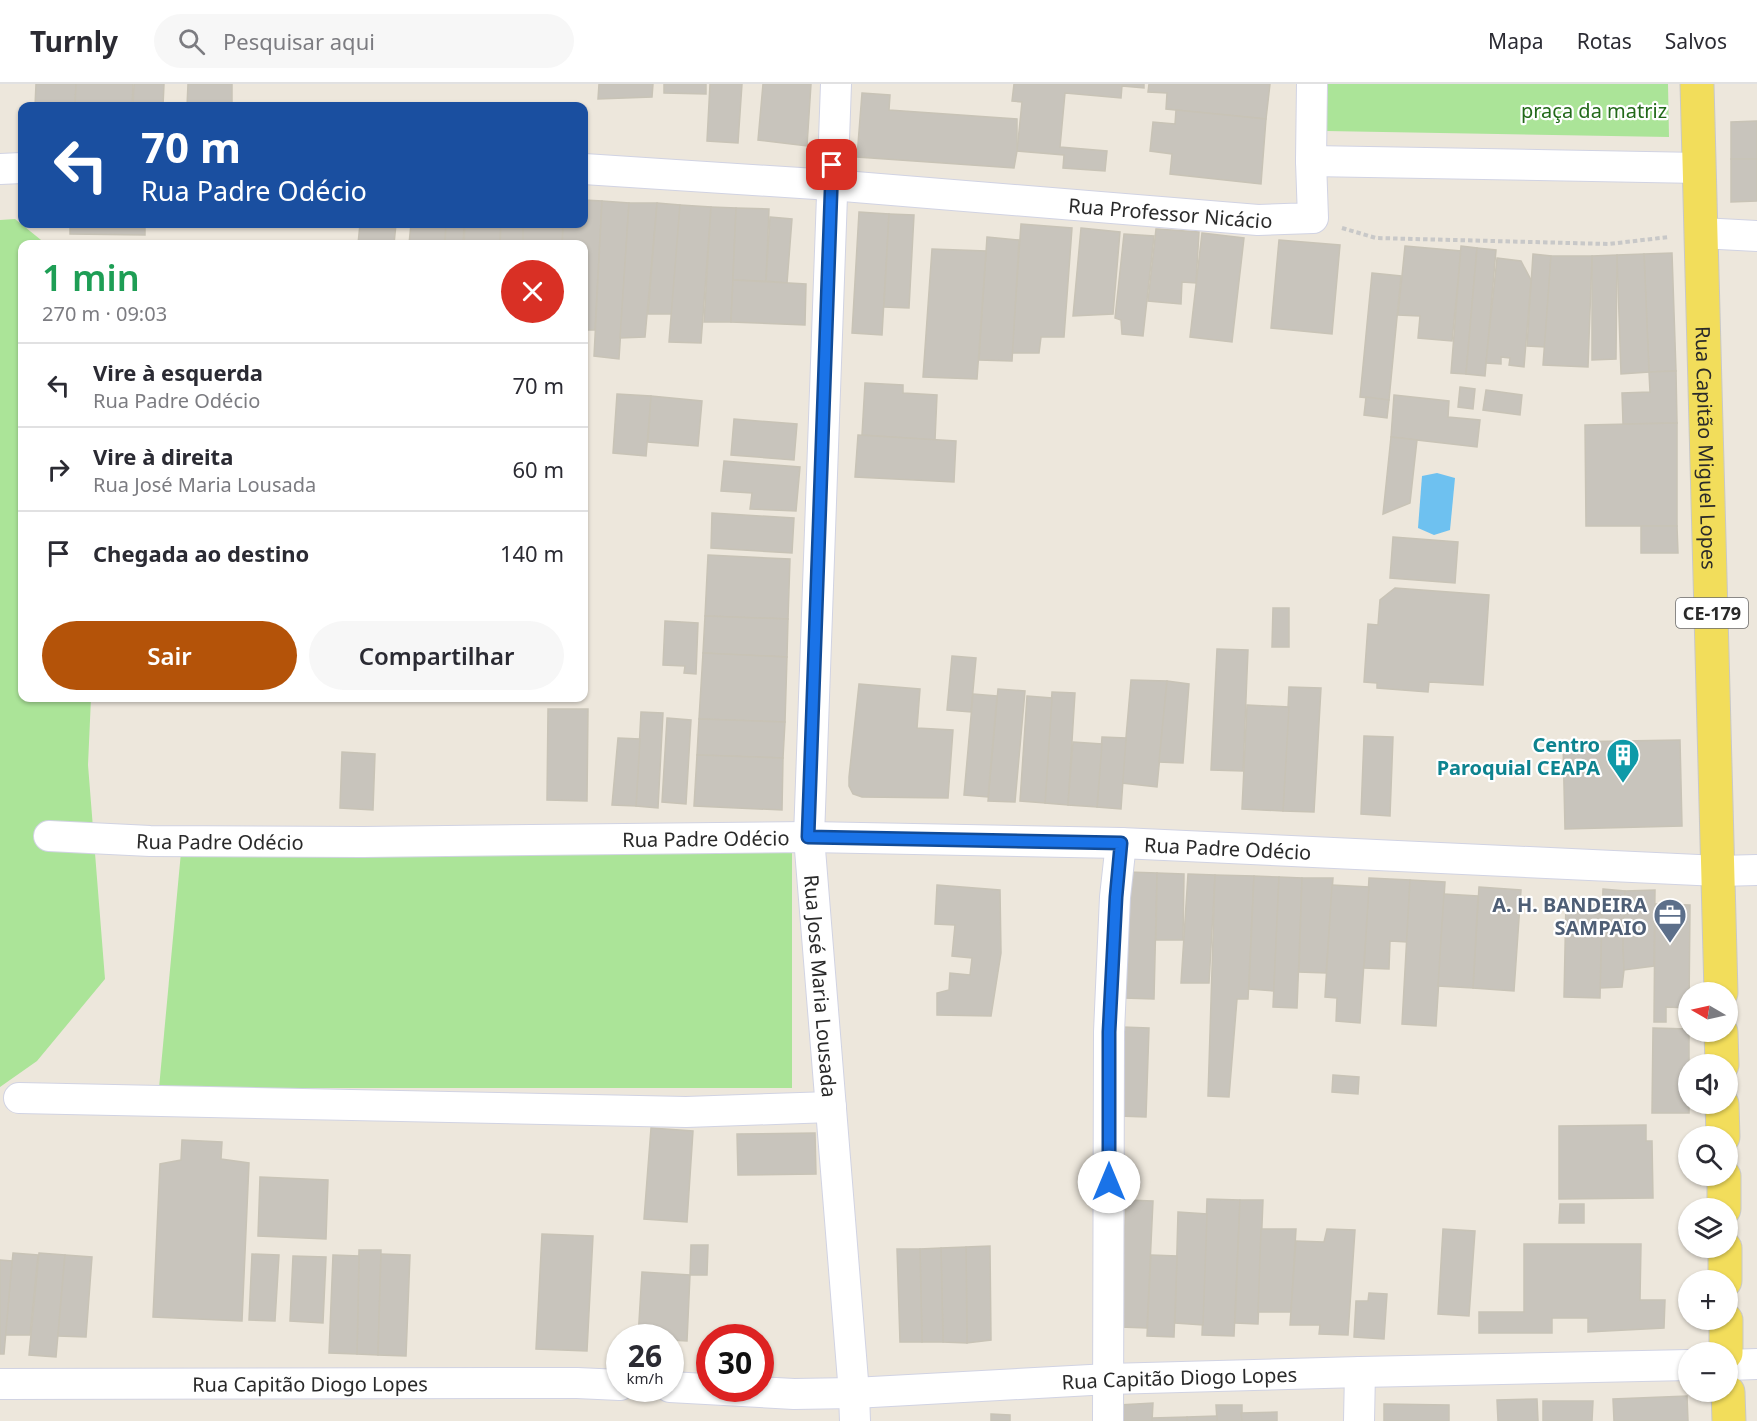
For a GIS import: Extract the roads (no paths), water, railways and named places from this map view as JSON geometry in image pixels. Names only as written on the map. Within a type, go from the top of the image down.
[{"type":"main road","name":"Rua Capitão Miguel Lopes","points":[[1697,84],[1721,982]]},
{"type":"main road","points":[[1728,1402],[1729,1421]]},
{"type":"street","name":"Rua José Maria Lousada","points":[[836,84],[808,837],[854,1407]]},
{"type":"street","points":[[1312,84],[1311,161],[1700,168]]},
{"type":"street","name":"Rua Professor Nicácio","points":[[588,169],[831,185],[1258,220],[1313,219],[1311,161]]},
{"type":"street","points":[[0,168],[18,168]]},
{"type":"street","points":[[1701,232],[1757,237]]},
{"type":"street","name":"Rua Padre Odécio","points":[[50,836],[150,841],[328,842],[808,837],[1121,843],[1719,871],[1757,870]]},
{"type":"street","points":[[1108,1421],[1109,1032],[1121,843]]},
{"type":"street","points":[[19,1098],[686,1112],[831,1107]]},
{"type":"street","points":[[1738,1365],[1757,1364]]},
{"type":"street","name":"Rua Capitão Diogo Lopes","points":[[684,1388],[794,1394],[854,1407],[1109,1379],[1678,1365]]},
{"type":"street","points":[[1359,1421],[1360,1372]]},
{"type":"street","name":"Rua Capitão Diogo Lopes","points":[[0,1384],[606,1384]]},
{"type":"water","points":[[1437,473],[1455,478],[1450,530],[1434,535],[1418,528],[1422,476]]},
{"type":"place","name":"Centro Paroquial CEAPA","points":[[1623,784]]},
{"type":"place","name":"A. H. BANDEIRA SAMPAIO","points":[[1670,944]]},
{"type":"park label","name":"praça da matriz","points":[[1594,110]]}]
